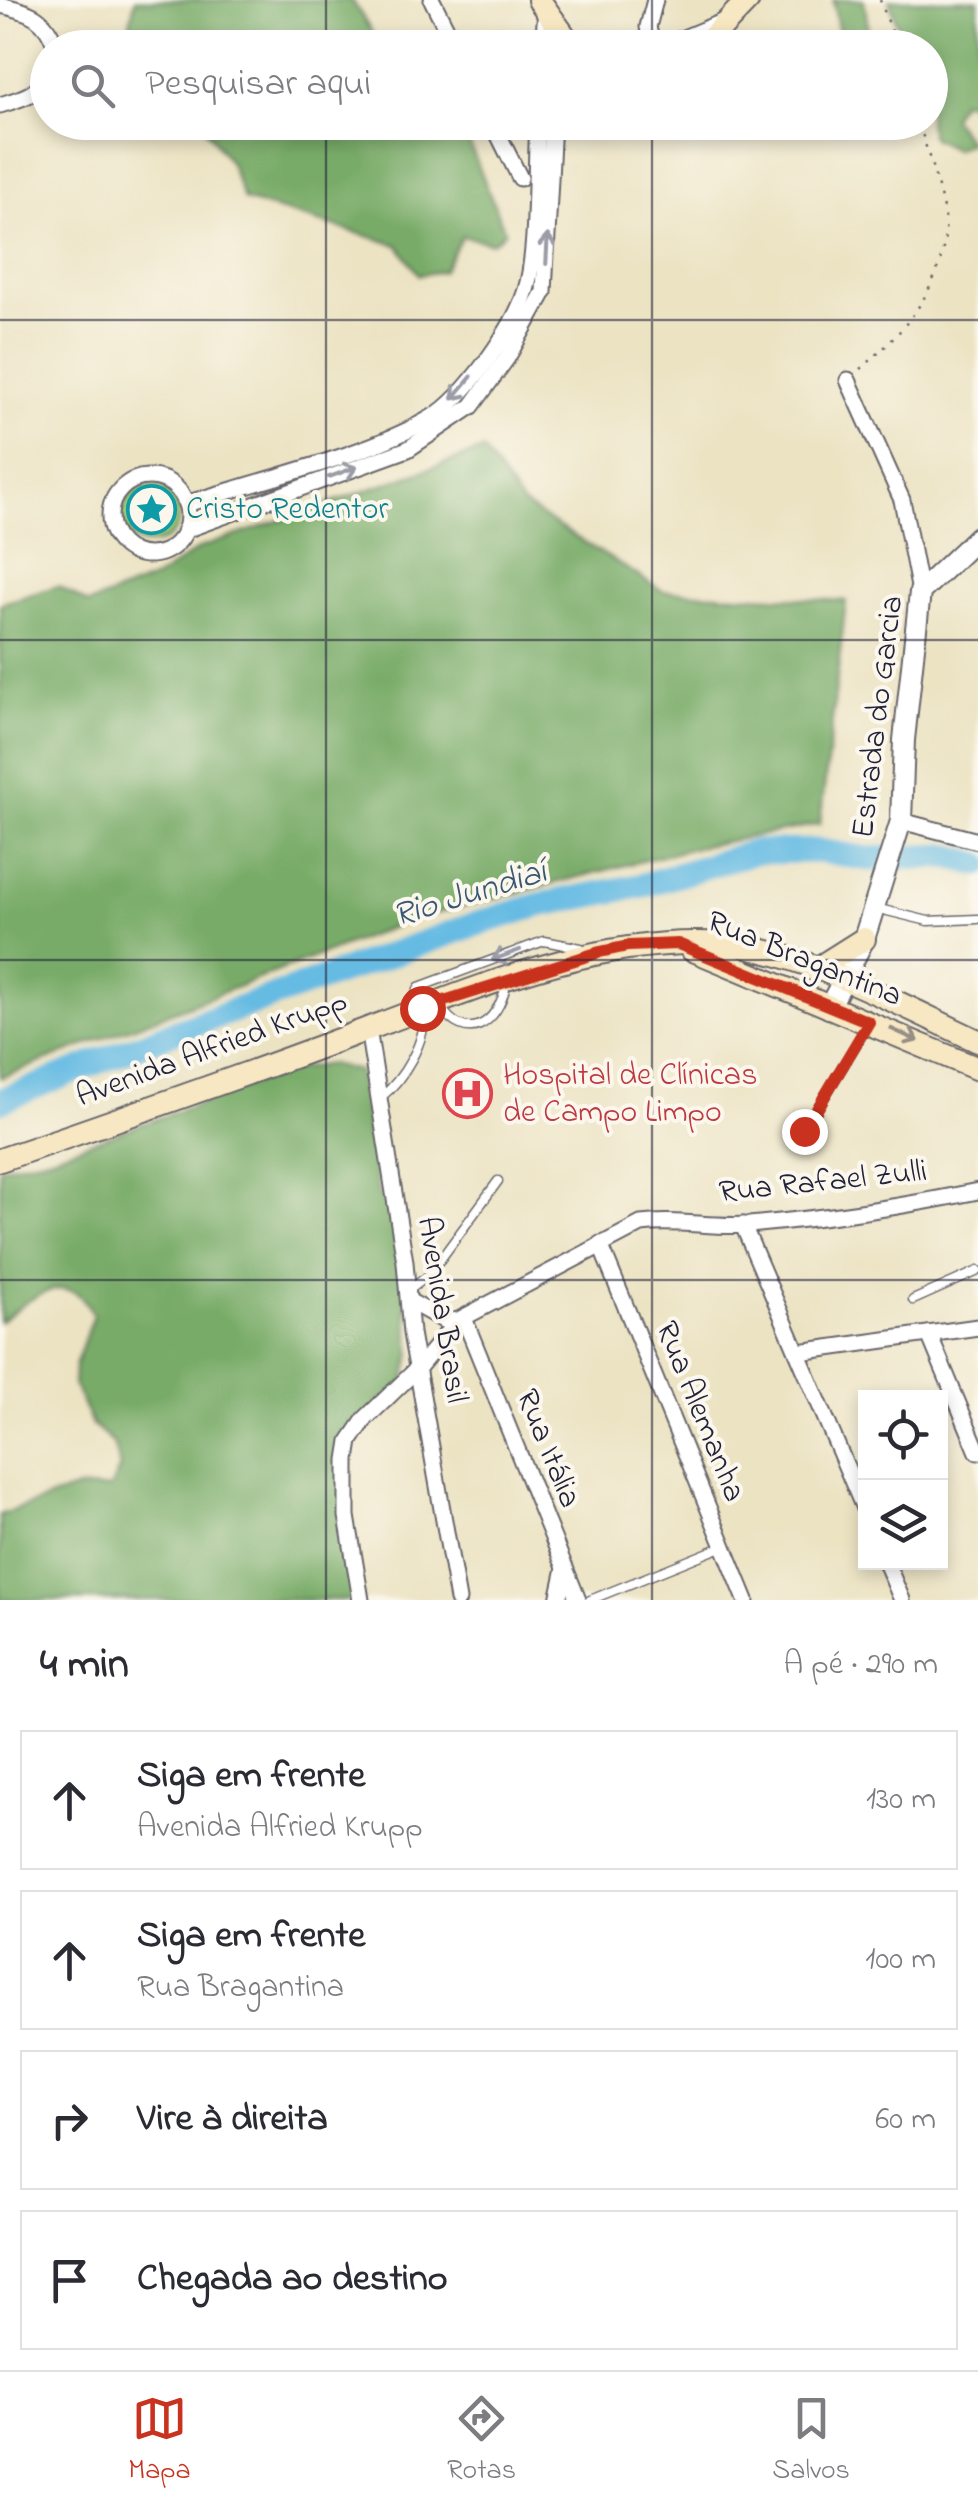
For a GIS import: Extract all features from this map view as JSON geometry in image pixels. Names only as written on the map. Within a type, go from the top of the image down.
[{"type":"main road","points":[[719,30],[748,0]]},
{"type":"main road","points":[[815,970],[864,939]]},
{"type":"main road","name":"Rua Bragantina","points":[[678,944],[726,944],[844,979],[978,1041]]},
{"type":"main road","name":"Rua Bragantina","points":[[678,944],[869,1022],[977,1074]]},
{"type":"main road","name":"Avenida Alfried Krupp","points":[[0,1160],[508,978],[628,946],[678,944]]},
{"type":"street","points":[[432,0],[447,30]]},
{"type":"street","points":[[649,30],[655,0]]},
{"type":"street","points":[[0,4],[29,12],[51,30]]},
{"type":"street","points":[[702,30],[730,18]]},
{"type":"street","points":[[0,105],[30,94]]},
{"type":"street","points":[[501,140],[520,178]]},
{"type":"street","points":[[186,530],[186,504],[172,484],[148,477],[126,484],[117,493],[109,516],[111,528],[125,548],[148,556],[170,549],[186,530],[433,436],[472,406],[501,352],[526,290],[537,140]]},
{"type":"street","points":[[186,504],[399,434],[435,416],[501,352],[544,292],[552,140]]},
{"type":"street","points":[[848,380],[902,500],[920,592]]},
{"type":"street","name":"Estrada do Garcia","points":[[829,1008],[864,939],[898,831],[920,592],[978,536]]},
{"type":"street","points":[[898,831],[978,842]]},
{"type":"street","name":"Avenida Brasil","points":[[368,1029],[418,1368],[458,1600]]},
{"type":"street","name":"Rua Rafael Zulli","points":[[460,1320],[640,1224],[666,1221],[743,1225],[889,1210],[978,1191]]},
{"type":"street","points":[[743,1225],[858,1494]]},
{"type":"street","name":"Rua Alemanha","points":[[600,1244],[746,1600]]},
{"type":"street","points":[[408,1296],[443,1320],[460,1320]]},
{"type":"street","points":[[361,1600],[347,1516],[350,1441],[365,1419],[460,1320]]},
{"type":"street","name":"Rua Itália","points":[[460,1320],[578,1600]]},
{"type":"street","points":[[799,1352],[978,1327]]},
{"type":"street","points":[[928,1334],[978,1452]]},
{"type":"street","points":[[558,1600],[565,1568]]},
{"type":"street","points":[[889,1570],[902,1600]]},
{"type":"lane","points":[[878,900],[928,921],[978,920]]},
{"type":"lane","points":[[380,1098],[392,1089],[423,1035],[419,988],[544,941],[600,952]]},
{"type":"lane","points":[[422,1007],[466,1028],[482,1024],[495,1016],[508,978]]},
{"type":"lane","points":[[804,1131],[869,1022]]},
{"type":"lane","points":[[408,1296],[429,1276],[498,1181]]},
{"type":"lane","points":[[913,1300],[978,1272]]},
{"type":"lane","points":[[590,1600],[724,1546]]},
{"type":"path","points":[[880,0],[891,30]]},
{"type":"path","points":[[848,380],[902,334],[933,284],[946,232],[923,140]]},
{"type":"green space","points":[[135,0],[352,0],[371,30],[129,30]]},
{"type":"green space","points":[[833,0],[864,0],[869,30],[838,30]]},
{"type":"green space","points":[[889,0],[978,0],[978,104],[961,101],[952,117],[969,142],[955,149],[936,140],[948,140],[948,30],[899,30]]},
{"type":"green space","points":[[214,140],[468,140],[505,232],[493,243],[462,236],[443,271],[419,275],[398,245],[244,200],[230,163]]},
{"type":"green space","points":[[483,450],[522,504],[663,591],[846,601],[820,824],[697,847],[413,919],[0,1078],[0,604],[58,586],[89,604],[156,578],[200,548]]},
{"type":"green space","points":[[150,486],[171,494],[179,515],[171,536],[150,544],[129,536],[121,515],[129,494]]},
{"type":"green space","points":[[330,1064],[359,1071],[378,1192],[399,1230],[411,1354],[400,1405],[368,1414],[344,1465],[362,1600],[0,1600],[0,1515],[75,1489],[110,1488],[120,1468],[113,1443],[92,1425],[74,1384],[75,1366],[93,1315],[84,1300],[73,1291],[49,1291],[0,1322],[0,1167],[49,1157],[296,1069]]},
{"type":"waterway","name":"Rio Jundiaí","points":[[0,1101],[168,1034],[470,926],[539,905],[644,885],[754,852],[819,851],[869,859],[948,856],[978,864]]},
{"type":"place","name":"Cristo Redentor","points":[[151,510]]},
{"type":"place","name":"Hospital de Clínicas de Campo Limpo","points":[[468,1094]]},
{"type":"route","points":[[422,1008],[600,952],[628,946],[678,944],[869,1022],[804,1131]]}]
